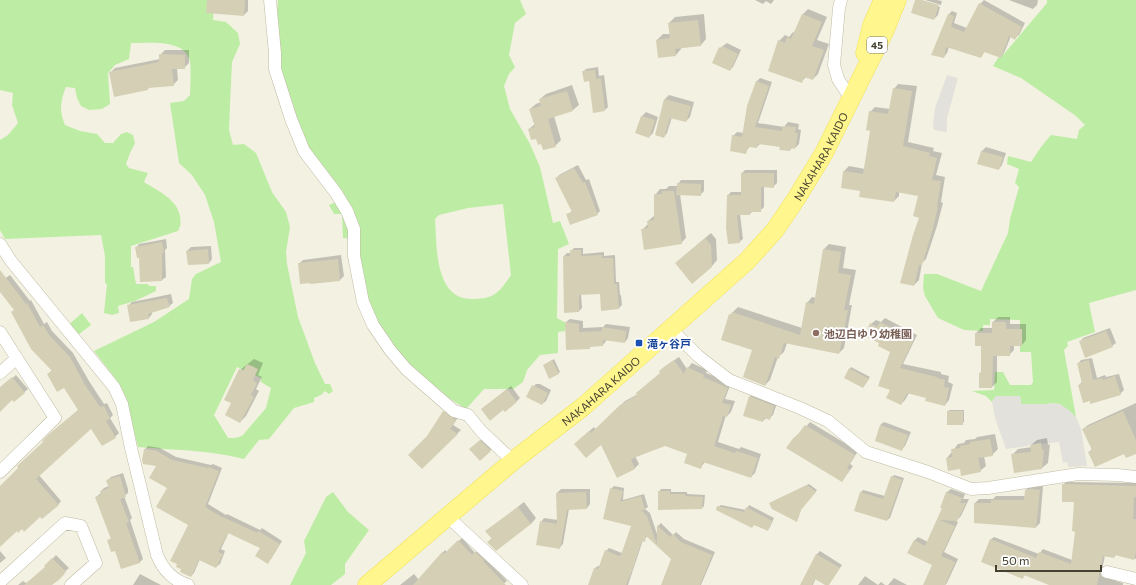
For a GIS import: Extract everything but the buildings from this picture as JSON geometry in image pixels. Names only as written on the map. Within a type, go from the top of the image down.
[{"type":"main road","name":"NAKAHARA KAIDO","points":[[853,94],[872,25],[883,0]]},
{"type":"main road","name":"NAKAHARA KAIDO","points":[[366,585],[448,517],[512,461],[584,406],[747,261],[775,230],[824,153],[885,30],[897,0]]},
{"type":"street","points":[[270,0],[275,69],[291,119],[304,151],[336,193],[347,211],[354,229],[354,256],[363,302],[373,325],[390,350],[406,369],[454,411],[468,415],[481,431],[512,461]]},
{"type":"street","points":[[841,0],[834,65],[838,79],[853,94]]},
{"type":"street","points":[[0,244],[11,261],[114,387],[122,404],[157,555],[161,565],[167,573],[181,583],[188,585]]},
{"type":"street","points":[[671,329],[698,356],[729,380],[800,408],[828,421],[866,452],[928,472],[971,489],[988,488],[1078,474],[1136,477]]},
{"type":"street","points":[[0,332],[54,418],[0,472]]},
{"type":"street","points":[[0,374],[17,358]]},
{"type":"street","points":[[448,517],[522,585]]},
{"type":"street","points":[[0,582],[65,523],[81,526],[96,563],[71,585]]},
{"type":"street","points":[[1107,572],[1136,579]]},
{"type":"green space","points":[[0,0],[214,0],[213,20],[226,22],[238,33],[240,44],[232,62],[229,130],[233,145],[244,144],[256,153],[272,192],[286,212],[290,227],[286,252],[287,264],[298,317],[315,363],[325,384],[330,384],[333,391],[329,394],[325,391],[321,395],[314,398],[314,402],[294,408],[269,439],[259,440],[244,459],[205,452],[138,447],[124,393],[115,378],[94,351],[154,322],[189,299],[192,279],[196,274],[221,262],[214,222],[205,195],[192,175],[179,163],[170,103],[184,101],[190,95],[191,70],[189,58],[185,52],[172,45],[163,43],[131,43],[129,59],[115,65],[108,73],[110,104],[102,109],[89,110],[81,106],[77,98],[75,88],[66,87],[62,97],[61,111],[65,125],[80,131],[97,134],[105,143],[113,143],[121,134],[127,132],[133,135],[135,143],[126,164],[129,168],[148,173],[144,182],[171,200],[180,216],[180,227],[178,231],[131,246],[131,267],[133,267],[136,284],[156,286],[156,291],[135,301],[118,306],[119,313],[112,315],[104,313],[107,284],[105,283],[105,256],[101,235],[5,239],[0,230],[0,140],[8,135],[18,123],[12,105],[13,93],[0,90]],"holes":[[[237,367],[261,378],[261,382],[271,388],[266,408],[242,436],[228,438],[214,415]]]},
{"type":"green space","points":[[278,0],[520,0],[526,14],[515,23],[509,55],[515,67],[509,74],[504,86],[510,109],[530,144],[540,167],[553,223],[560,221],[569,244],[558,249],[557,318],[566,323],[565,331],[558,332],[558,353],[540,355],[527,370],[523,382],[513,389],[484,389],[466,409],[435,389],[396,350],[382,331],[364,294],[358,239],[343,238],[342,214],[334,214],[329,205],[336,202],[304,151],[277,68],[268,10],[277,11]],"holes":[[[503,204],[511,275],[497,293],[488,297],[475,299],[462,298],[452,292],[445,282],[440,270],[436,243],[435,219],[439,215],[468,208]]]},
{"type":"green space","points":[[1047,0],[1136,0],[1136,290],[1089,303],[1095,332],[1067,342],[1068,346],[1064,350],[1076,417],[1060,404],[1021,404],[1020,396],[996,396],[992,402],[986,396],[972,391],[994,390],[995,372],[1003,372],[1010,385],[1031,385],[1033,382],[1031,352],[1020,352],[1020,320],[990,319],[990,325],[983,325],[983,331],[964,330],[938,318],[925,296],[923,288],[924,274],[937,274],[981,291],[1008,233],[1010,219],[1019,187],[1015,183],[1019,169],[1007,164],[1008,156],[1031,162],[1051,135],[1077,139],[1079,130],[1085,125],[1076,116],[1021,78],[993,66],[998,58],[1004,54],[1047,3]]},
{"type":"green space","points":[[82,313],[91,325],[74,338],[66,327]]},
{"type":"green space","points":[[1055,415],[1065,420],[1071,429],[1057,431]]},
{"type":"green space","points":[[333,492],[348,512],[369,530],[345,564],[345,574],[331,585],[290,585],[306,553],[304,541],[326,497]]},
{"type":"shaded area","points":[[947,75],[958,78],[947,118],[947,131],[945,132],[934,130],[933,124],[935,108]]},
{"type":"shaded area","points":[[996,396],[1020,396],[1021,404],[1060,404],[1070,411],[1076,417],[1081,429],[1087,466],[1068,467],[1067,462],[1063,463],[1059,442],[1042,443],[1006,449],[995,418],[992,402]]},
{"type":"place","name":"池辺白ゆり幼稚園","points":[[816,333]]},
{"type":"place","name":"滝ヶ谷戸","points":[[639,343]]}]
